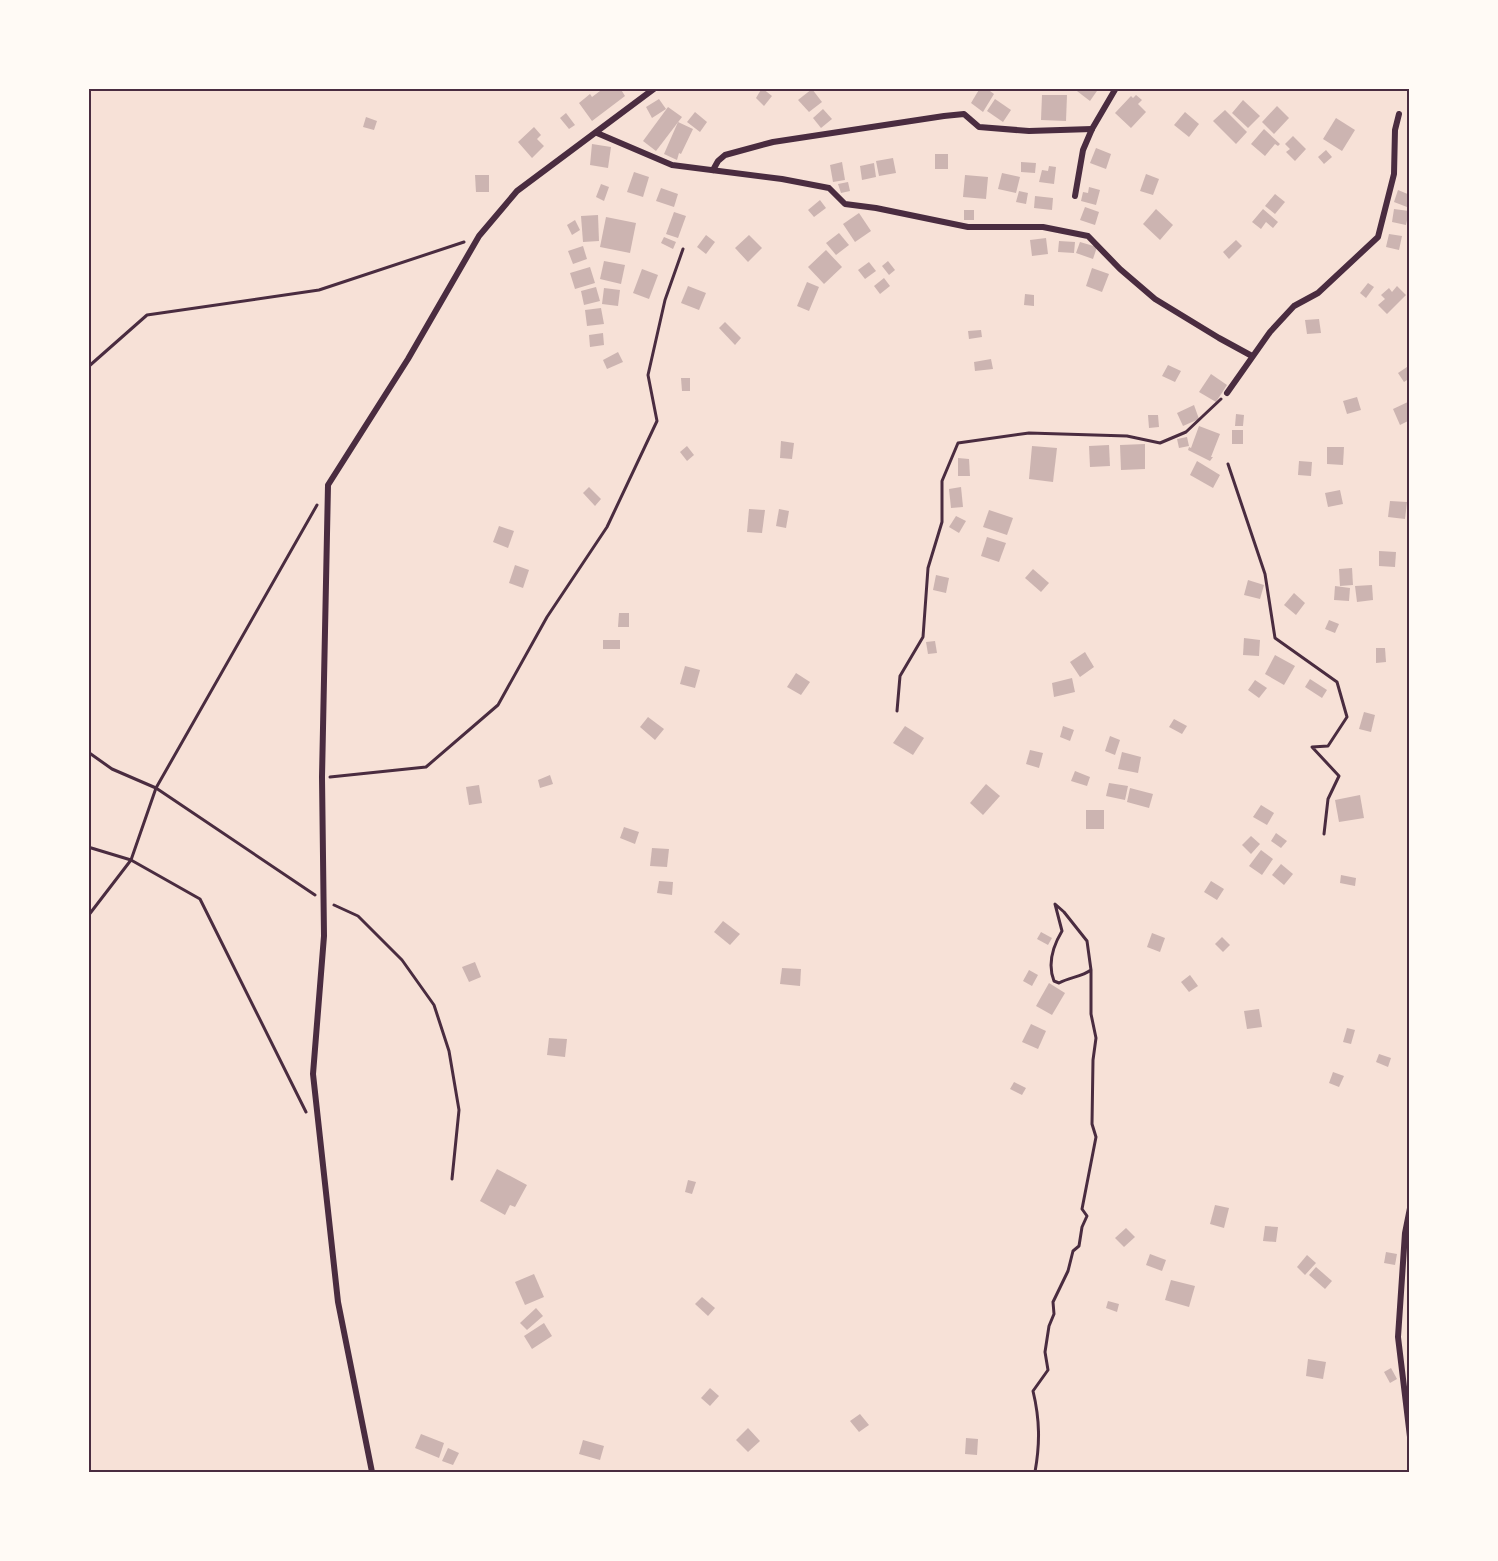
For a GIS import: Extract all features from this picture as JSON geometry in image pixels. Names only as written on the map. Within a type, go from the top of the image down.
[{"type":"street","points":[[372,1473],[338,1302],[313,1074],[324,936],[322,777],[328,485],[408,359],[479,236],[517,191],[655,88]]},
{"type":"street","points":[[1075,196],[1083,150],[1092,129],[1116,88]]},
{"type":"street","points":[[713,170],[725,155],[773,142],[944,116],[964,114],[979,127],[1029,131],[1092,129]]},
{"type":"street","points":[[1227,393],[1269,332],[1294,306],[1318,293],[1378,237],[1394,174],[1395,130],[1400,114]]},
{"type":"street","points":[[597,133],[672,165],[829,188],[845,204],[968,227],[1043,227],[1088,236],[1119,269],[1155,299],[1252,356]]},
{"type":"street","points":[[1410,1208],[1405,1233],[1398,1336],[1410,1437]]},
{"type":"path","points":[[88,367],[147,315],[319,290],[479,236]]},
{"type":"path","points":[[322,777],[426,767],[498,705],[547,617],[607,526],[657,421],[648,375],[665,300],[683,249]]},
{"type":"path","points":[[897,711],[900,676],[923,637],[928,568],[942,522],[942,481],[958,443],[1029,433],[1127,436],[1160,443],[1186,432],[1227,393]]},
{"type":"path","points":[[1228,464],[1265,574],[1275,638],[1337,682],[1347,717],[1328,746],[1312,747],[1339,776],[1328,799],[1324,834]]},
{"type":"path","points":[[88,916],[131,860],[156,788],[317,505]]},
{"type":"path","points":[[88,847],[131,860],[200,899],[310,1120]]},
{"type":"path","points":[[1035,1473],[1040,1448],[1040,1416],[1033,1391],[1048,1370],[1046,1352],[1049,1326],[1054,1314],[1053,1302],[1068,1271],[1073,1251],[1079,1246],[1082,1227],[1087,1216],[1082,1209],[1096,1137],[1092,1124],[1096,1038],[1091,1014],[1091,970],[1086,941],[1055,904],[1062,931],[1056,941],[1052,956],[1050,971],[1054,981],[1059,983],[1070,977],[1084,975],[1091,970]]},
{"type":"building","points":[[604,88],[620,88],[625,96],[592,121],[579,103],[590,94],[592,97]]},
{"type":"building","points":[[762,88],[772,96],[764,106],[756,98]]},
{"type":"building","points":[[980,88],[986,88],[994,94],[983,112],[971,103]]},
{"type":"building","points":[[1073,88],[1099,88],[1090,101]]},
{"type":"building","points":[[812,89],[822,102],[809,112],[798,100]]},
{"type":"building","points":[[1042,95],[1067,95],[1066,121],[1041,120]]},
{"type":"building","points":[[1136,95],[1142,100],[1138,104],[1146,112],[1131,128],[1115,113],[1131,96],[1133,98]]},
{"type":"building","points":[[659,99],[666,109],[652,118],[646,107]]},
{"type":"building","points":[[995,99],[1011,110],[1003,122],[987,111]]},
{"type":"building","points":[[1243,100],[1260,116],[1248,128],[1232,113]]},
{"type":"building","points":[[1277,106],[1289,118],[1274,134],[1262,122]]},
{"type":"building","points":[[668,107],[682,117],[656,151],[643,141]]},
{"type":"building","points":[[823,109],[832,119],[821,128],[813,118]]},
{"type":"building","points":[[1225,110],[1247,132],[1236,144],[1213,121]]},
{"type":"building","points":[[695,112],[707,122],[700,132],[687,122]]},
{"type":"building","points":[[1185,112],[1199,124],[1189,137],[1174,125]]},
{"type":"building","points":[[566,113],[575,125],[569,129],[560,118]]},
{"type":"building","points":[[366,117],[377,121],[374,130],[363,127]]},
{"type":"building","points":[[1336,118],[1355,130],[1342,151],[1323,139]]},
{"type":"building","points":[[678,122],[693,129],[677,160],[664,154]]},
{"type":"building","points":[[534,127],[541,135],[537,139],[544,146],[532,158],[518,142]]},
{"type":"building","points":[[1264,129],[1280,144],[1278,146],[1275,144],[1265,156],[1251,144]]},
{"type":"building","points":[[1293,136],[1306,149],[1295,161],[1286,152],[1290,149],[1285,144]]},
{"type":"building","points":[[592,144],[611,147],[608,168],[590,165]]},
{"type":"building","points":[[1096,148],[1111,154],[1106,169],[1090,163]]},
{"type":"building","points":[[1326,150],[1332,157],[1324,164],[1318,157]]},
{"type":"building","points":[[935,154],[948,154],[948,169],[935,169]]},
{"type":"building","points":[[893,158],[896,173],[879,176],[876,161]]},
{"type":"building","points":[[842,162],[845,180],[833,182],[830,165]]},
{"type":"building","points":[[1021,162],[1036,163],[1035,173],[1021,172]]},
{"type":"building","points":[[874,163],[876,177],[862,180],[860,166]]},
{"type":"building","points":[[1049,166],[1056,167],[1054,184],[1039,182],[1042,170],[1048,171]]},
{"type":"building","points":[[634,172],[649,177],[643,197],[627,192]]},
{"type":"building","points":[[1002,173],[1020,177],[1016,193],[998,189]]},
{"type":"building","points":[[1146,174],[1159,179],[1153,195],[1140,191]]},
{"type":"building","points":[[475,175],[489,175],[489,192],[476,192]]},
{"type":"building","points":[[965,175],[988,177],[986,199],[963,197]]},
{"type":"building","points":[[848,182],[850,191],[841,193],[838,184]]},
{"type":"building","points":[[601,184],[609,187],[604,201],[596,197]]},
{"type":"building","points":[[1089,187],[1100,190],[1096,205],[1081,201],[1083,192],[1088,193]]},
{"type":"building","points":[[661,188],[678,194],[674,207],[656,201]]},
{"type":"building","points":[[1398,190],[1410,195],[1407,207],[1394,202]]},
{"type":"building","points":[[1019,191],[1028,193],[1026,204],[1016,202]]},
{"type":"building","points":[[1275,194],[1285,202],[1275,214],[1265,206]]},
{"type":"building","points":[[1035,196],[1053,198],[1052,210],[1034,208]]},
{"type":"building","points":[[820,200],[826,208],[814,217],[808,210]]},
{"type":"building","points":[[1085,207],[1099,212],[1095,225],[1080,220]]},
{"type":"building","points":[[1156,209],[1173,225],[1160,240],[1143,224]]},
{"type":"building","points":[[1263,209],[1278,222],[1273,228],[1266,222],[1261,229],[1252,222]]},
{"type":"building","points":[[1394,209],[1409,211],[1406,225],[1392,222]]},
{"type":"building","points":[[964,210],[974,210],[974,220],[964,220]]},
{"type":"building","points":[[674,212],[686,216],[678,238],[666,234]]},
{"type":"building","points":[[859,213],[871,231],[855,242],[843,224]]},
{"type":"building","points":[[598,215],[599,241],[583,242],[581,216]]},
{"type":"building","points":[[606,217],[636,223],[630,253],[600,247]]},
{"type":"building","points":[[575,220],[580,230],[572,235],[567,225]]},
{"type":"building","points":[[839,233],[849,245],[836,255],[826,243]]},
{"type":"building","points":[[1389,234],[1402,236],[1399,250],[1386,247]]},
{"type":"building","points":[[706,235],[715,242],[706,254],[697,247]]},
{"type":"building","points":[[749,235],[762,248],[748,262],[735,248]]},
{"type":"building","points":[[664,237],[676,242],[673,249],[661,243]]},
{"type":"building","points":[[1046,238],[1048,254],[1032,256],[1030,240]]},
{"type":"building","points":[[1236,240],[1242,246],[1229,259],[1223,252]]},
{"type":"building","points":[[1059,241],[1075,242],[1074,253],[1058,252]]},
{"type":"building","points":[[1080,242],[1097,247],[1093,259],[1076,253]]},
{"type":"building","points":[[583,246],[587,259],[573,264],[568,251]]},
{"type":"building","points":[[826,250],[842,267],[824,284],[808,267]]},
{"type":"building","points":[[604,261],[625,265],[621,284],[600,279]]},
{"type":"building","points":[[888,261],[895,270],[889,275],[882,266]]},
{"type":"building","points":[[869,262],[876,271],[865,279],[858,270]]},
{"type":"building","points":[[590,267],[595,283],[575,289],[570,273]]},
{"type":"building","points":[[1092,268],[1109,274],[1102,292],[1086,286]]},
{"type":"building","points":[[642,269],[658,275],[649,299],[633,293]]},
{"type":"building","points":[[884,278],[890,286],[880,294],[874,286]]},
{"type":"building","points":[[807,282],[819,287],[809,311],[797,306]]},
{"type":"building","points":[[1368,283],[1374,287],[1366,298],[1360,293]]},
{"type":"building","points":[[688,286],[706,293],[699,310],[681,303]]},
{"type":"building","points":[[1397,286],[1406,295],[1387,314],[1378,305],[1385,299],[1381,295],[1389,288],[1392,292]]},
{"type":"building","points":[[596,287],[600,301],[584,305],[581,291]]},
{"type":"building","points":[[604,288],[620,290],[618,306],[602,304]]},
{"type":"building","points":[[1025,294],[1034,295],[1034,306],[1024,305]]},
{"type":"building","points":[[601,308],[604,324],[587,326],[585,310]]},
{"type":"building","points":[[1319,319],[1321,333],[1307,334],[1305,320]]},
{"type":"building","points":[[725,322],[741,338],[735,345],[719,328]]},
{"type":"building","points":[[981,330],[982,337],[969,339],[968,331]]},
{"type":"building","points":[[603,333],[604,345],[590,347],[589,335]]},
{"type":"building","points":[[618,352],[623,362],[607,369],[603,360]]},
{"type":"building","points":[[991,359],[993,369],[975,371],[974,362]]},
{"type":"building","points":[[1168,365],[1181,371],[1175,382],[1162,376]]},
{"type":"building","points":[[1410,365],[1410,378],[1404,382],[1398,373]]},
{"type":"building","points":[[1211,374],[1227,385],[1216,402],[1199,392]]},
{"type":"building","points":[[681,378],[690,378],[690,391],[682,391]]},
{"type":"building","points":[[1357,397],[1361,410],[1347,414],[1343,401]]},
{"type":"building","points":[[1410,401],[1410,420],[1400,425],[1393,409]]},
{"type":"building","points":[[1194,405],[1199,419],[1183,426],[1177,413]]},
{"type":"building","points":[[1236,414],[1244,415],[1243,426],[1235,426]]},
{"type":"building","points":[[1148,415],[1158,415],[1159,427],[1149,428]]},
{"type":"building","points":[[1199,426],[1220,434],[1210,461],[1188,450],[1189,447],[1191,448]]},
{"type":"building","points":[[1232,430],[1243,430],[1243,444],[1232,444]]},
{"type":"building","points":[[1187,437],[1189,446],[1179,448],[1177,439]]},
{"type":"building","points":[[781,441],[794,443],[792,459],[780,458]]},
{"type":"building","points":[[1145,444],[1145,469],[1121,470],[1120,445]]},
{"type":"building","points":[[1109,445],[1110,466],[1090,467],[1089,446]]},
{"type":"building","points":[[687,446],[694,455],[687,461],[680,452]]},
{"type":"building","points":[[1032,446],[1057,448],[1053,482],[1029,479]]},
{"type":"building","points":[[1327,447],[1344,447],[1343,465],[1327,464]]},
{"type":"building","points":[[958,458],[969,459],[970,476],[958,476]]},
{"type":"building","points":[[1197,461],[1220,475],[1213,488],[1190,475]]},
{"type":"building","points":[[1299,461],[1312,462],[1311,476],[1298,475]]},
{"type":"building","points":[[589,487],[601,499],[595,506],[583,493]]},
{"type":"building","points":[[961,487],[963,507],[951,508],[949,489]]},
{"type":"building","points":[[1340,490],[1343,504],[1328,507],[1325,493]]},
{"type":"building","points":[[1390,501],[1407,502],[1405,519],[1388,517]]},
{"type":"building","points":[[749,509],[765,510],[762,533],[747,532]]},
{"type":"building","points":[[779,509],[789,511],[786,528],[776,526]]},
{"type":"building","points":[[989,510],[1013,518],[1007,535],[983,527]]},
{"type":"building","points":[[956,516],[966,521],[959,533],[949,527]]},
{"type":"building","points":[[499,526],[514,531],[508,548],[493,542]]},
{"type":"building","points":[[987,537],[1006,543],[999,562],[981,556]]},
{"type":"building","points":[[1379,551],[1396,552],[1395,567],[1379,566]]},
{"type":"building","points":[[515,565],[529,570],[523,588],[509,583]]},
{"type":"building","points":[[1352,568],[1353,585],[1340,586],[1339,569]]},
{"type":"building","points":[[1033,569],[1049,583],[1041,592],[1025,578]]},
{"type":"building","points":[[936,575],[949,578],[946,593],[933,590]]},
{"type":"building","points":[[1248,580],[1264,585],[1260,599],[1244,595]]},
{"type":"building","points":[[1372,585],[1373,600],[1357,602],[1355,586]]},
{"type":"building","points":[[1335,586],[1350,588],[1349,601],[1334,600]]},
{"type":"building","points":[[1294,593],[1305,603],[1296,615],[1284,605]]},
{"type":"building","points":[[619,613],[629,613],[629,627],[618,627]]},
{"type":"building","points":[[1329,620],[1339,624],[1335,633],[1325,629]]},
{"type":"building","points":[[1244,638],[1260,640],[1259,656],[1243,655]]},
{"type":"building","points":[[603,640],[620,640],[620,649],[603,649]]},
{"type":"building","points":[[935,641],[937,653],[928,654],[926,642]]},
{"type":"building","points":[[1376,648],[1385,648],[1386,662],[1376,663]]},
{"type":"building","points":[[1085,652],[1094,667],[1080,677],[1070,662]]},
{"type":"building","points":[[1275,655],[1295,666],[1284,685],[1265,674]]},
{"type":"building","points":[[685,666],[700,670],[695,688],[680,684]]},
{"type":"building","points":[[796,673],[810,682],[801,695],[787,687]]},
{"type":"building","points":[[1072,678],[1075,692],[1054,697],[1052,683]]},
{"type":"building","points":[[1310,679],[1327,690],[1322,698],[1305,687]]},
{"type":"building","points":[[1255,680],[1267,688],[1259,698],[1248,690]]},
{"type":"building","points":[[1364,712],[1375,715],[1371,732],[1359,729]]},
{"type":"building","points":[[648,717],[664,729],[655,740],[640,727]]},
{"type":"building","points":[[1174,719],[1187,726],[1182,734],[1169,727]]},
{"type":"building","points":[[905,726],[924,738],[913,755],[893,743]]},
{"type":"building","points":[[1063,726],[1074,730],[1070,741],[1060,737]]},
{"type":"building","points":[[1110,736],[1120,740],[1115,755],[1105,751]]},
{"type":"building","points":[[1030,750],[1043,753],[1039,768],[1026,764]]},
{"type":"building","points":[[1122,752],[1141,757],[1138,773],[1118,769]]},
{"type":"building","points":[[1075,771],[1090,777],[1087,786],[1071,781]]},
{"type":"building","points":[[550,775],[553,784],[540,788],[538,780]]},
{"type":"building","points":[[1109,783],[1128,786],[1125,800],[1106,796]]},
{"type":"building","points":[[986,784],[1000,796],[983,815],[970,803]]},
{"type":"building","points":[[479,785],[482,803],[469,805],[466,787]]},
{"type":"building","points":[[1130,788],[1153,794],[1149,808],[1127,802]]},
{"type":"building","points":[[1360,795],[1364,818],[1339,822],[1335,800]]},
{"type":"building","points":[[1261,805],[1274,813],[1267,825],[1253,817]]},
{"type":"building","points":[[1086,810],[1104,810],[1104,829],[1086,829]]},
{"type":"building","points":[[624,827],[639,832],[635,844],[620,838]]},
{"type":"building","points":[[1276,833],[1287,841],[1281,848],[1271,841]]},
{"type":"building","points":[[1251,836],[1260,844],[1251,854],[1242,845]]},
{"type":"building","points":[[652,848],[669,849],[667,867],[650,866]]},
{"type":"building","points":[[1261,850],[1273,859],[1262,875],[1249,866]]},
{"type":"building","points":[[1281,864],[1293,874],[1284,885],[1272,875]]},
{"type":"building","points":[[1341,875],[1356,878],[1355,886],[1340,883]]},
{"type":"building","points":[[659,881],[673,882],[672,895],[657,893]]},
{"type":"building","points":[[1211,881],[1224,889],[1217,900],[1204,892]]},
{"type":"building","points":[[723,921],[740,934],[730,945],[714,932]]},
{"type":"building","points":[[1041,932],[1052,938],[1048,945],[1037,939]]},
{"type":"building","points":[[1152,933],[1165,938],[1160,952],[1147,947]]},
{"type":"building","points":[[1222,937],[1230,945],[1223,952],[1215,944]]},
{"type":"building","points":[[475,962],[481,977],[469,982],[462,967]]},
{"type":"building","points":[[782,968],[801,969],[800,986],[780,984]]},
{"type":"building","points":[[1029,970],[1038,975],[1032,986],[1023,981]]},
{"type":"building","points":[[1190,975],[1198,986],[1189,992],[1181,982]]},
{"type":"building","points":[[1049,983],[1065,993],[1052,1015],[1036,1006]]},
{"type":"building","points":[[1259,1009],[1262,1027],[1247,1029],[1244,1011]]},
{"type":"building","points":[[1031,1024],[1046,1031],[1038,1049],[1022,1042]]},
{"type":"building","points":[[1347,1028],[1355,1030],[1351,1044],[1343,1042]]},
{"type":"building","points":[[549,1038],[567,1039],[565,1057],[547,1055]]},
{"type":"building","points":[[1379,1054],[1391,1058],[1388,1067],[1376,1062]]},
{"type":"building","points":[[1333,1072],[1344,1076],[1339,1087],[1329,1083]]},
{"type":"building","points":[[1014,1082],[1026,1088],[1022,1095],[1010,1089]]},
{"type":"building","points":[[497,1169],[527,1185],[515,1207],[510,1205],[505,1215],[480,1201]]},
{"type":"building","points":[[688,1180],[696,1182],[692,1194],[685,1192]]},
{"type":"building","points":[[1215,1205],[1229,1208],[1224,1228],[1210,1224]]},
{"type":"building","points":[[1265,1226],[1278,1227],[1276,1242],[1263,1241]]},
{"type":"building","points":[[1126,1228],[1135,1237],[1124,1247],[1115,1238]]},
{"type":"building","points":[[1386,1252],[1397,1254],[1395,1265],[1384,1263]]},
{"type":"building","points":[[1150,1254],[1166,1260],[1162,1271],[1146,1265]]},
{"type":"building","points":[[1307,1255],[1316,1263],[1305,1275],[1297,1267]]},
{"type":"building","points":[[1316,1267],[1332,1281],[1325,1289],[1309,1275]]},
{"type":"building","points":[[534,1274],[544,1297],[525,1305],[515,1282]]},
{"type":"building","points":[[1171,1280],[1195,1286],[1189,1307],[1165,1300]]},
{"type":"building","points":[[702,1297],[715,1308],[708,1316],[695,1304]]},
{"type":"building","points":[[1108,1301],[1119,1304],[1117,1312],[1106,1308]]},
{"type":"building","points":[[536,1308],[543,1316],[527,1330],[520,1323]]},
{"type":"building","points":[[544,1323],[552,1336],[532,1349],[524,1336]]},
{"type":"building","points":[[1308,1359],[1326,1362],[1323,1379],[1306,1376]]},
{"type":"building","points":[[1391,1368],[1397,1379],[1390,1383],[1384,1372]]},
{"type":"building","points":[[710,1388],[719,1396],[710,1406],[701,1398]]},
{"type":"building","points":[[860,1414],[869,1425],[859,1432],[850,1421]]},
{"type":"building","points":[[748,1428],[760,1441],[748,1452],[736,1440]]},
{"type":"building","points":[[421,1434],[444,1443],[439,1458],[415,1448]]},
{"type":"building","points":[[966,1438],[978,1439],[977,1455],[965,1454]]},
{"type":"building","points":[[583,1440],[604,1446],[600,1460],[579,1454]]},
{"type":"building","points":[[448,1448],[459,1453],[453,1465],[442,1461]]}]
